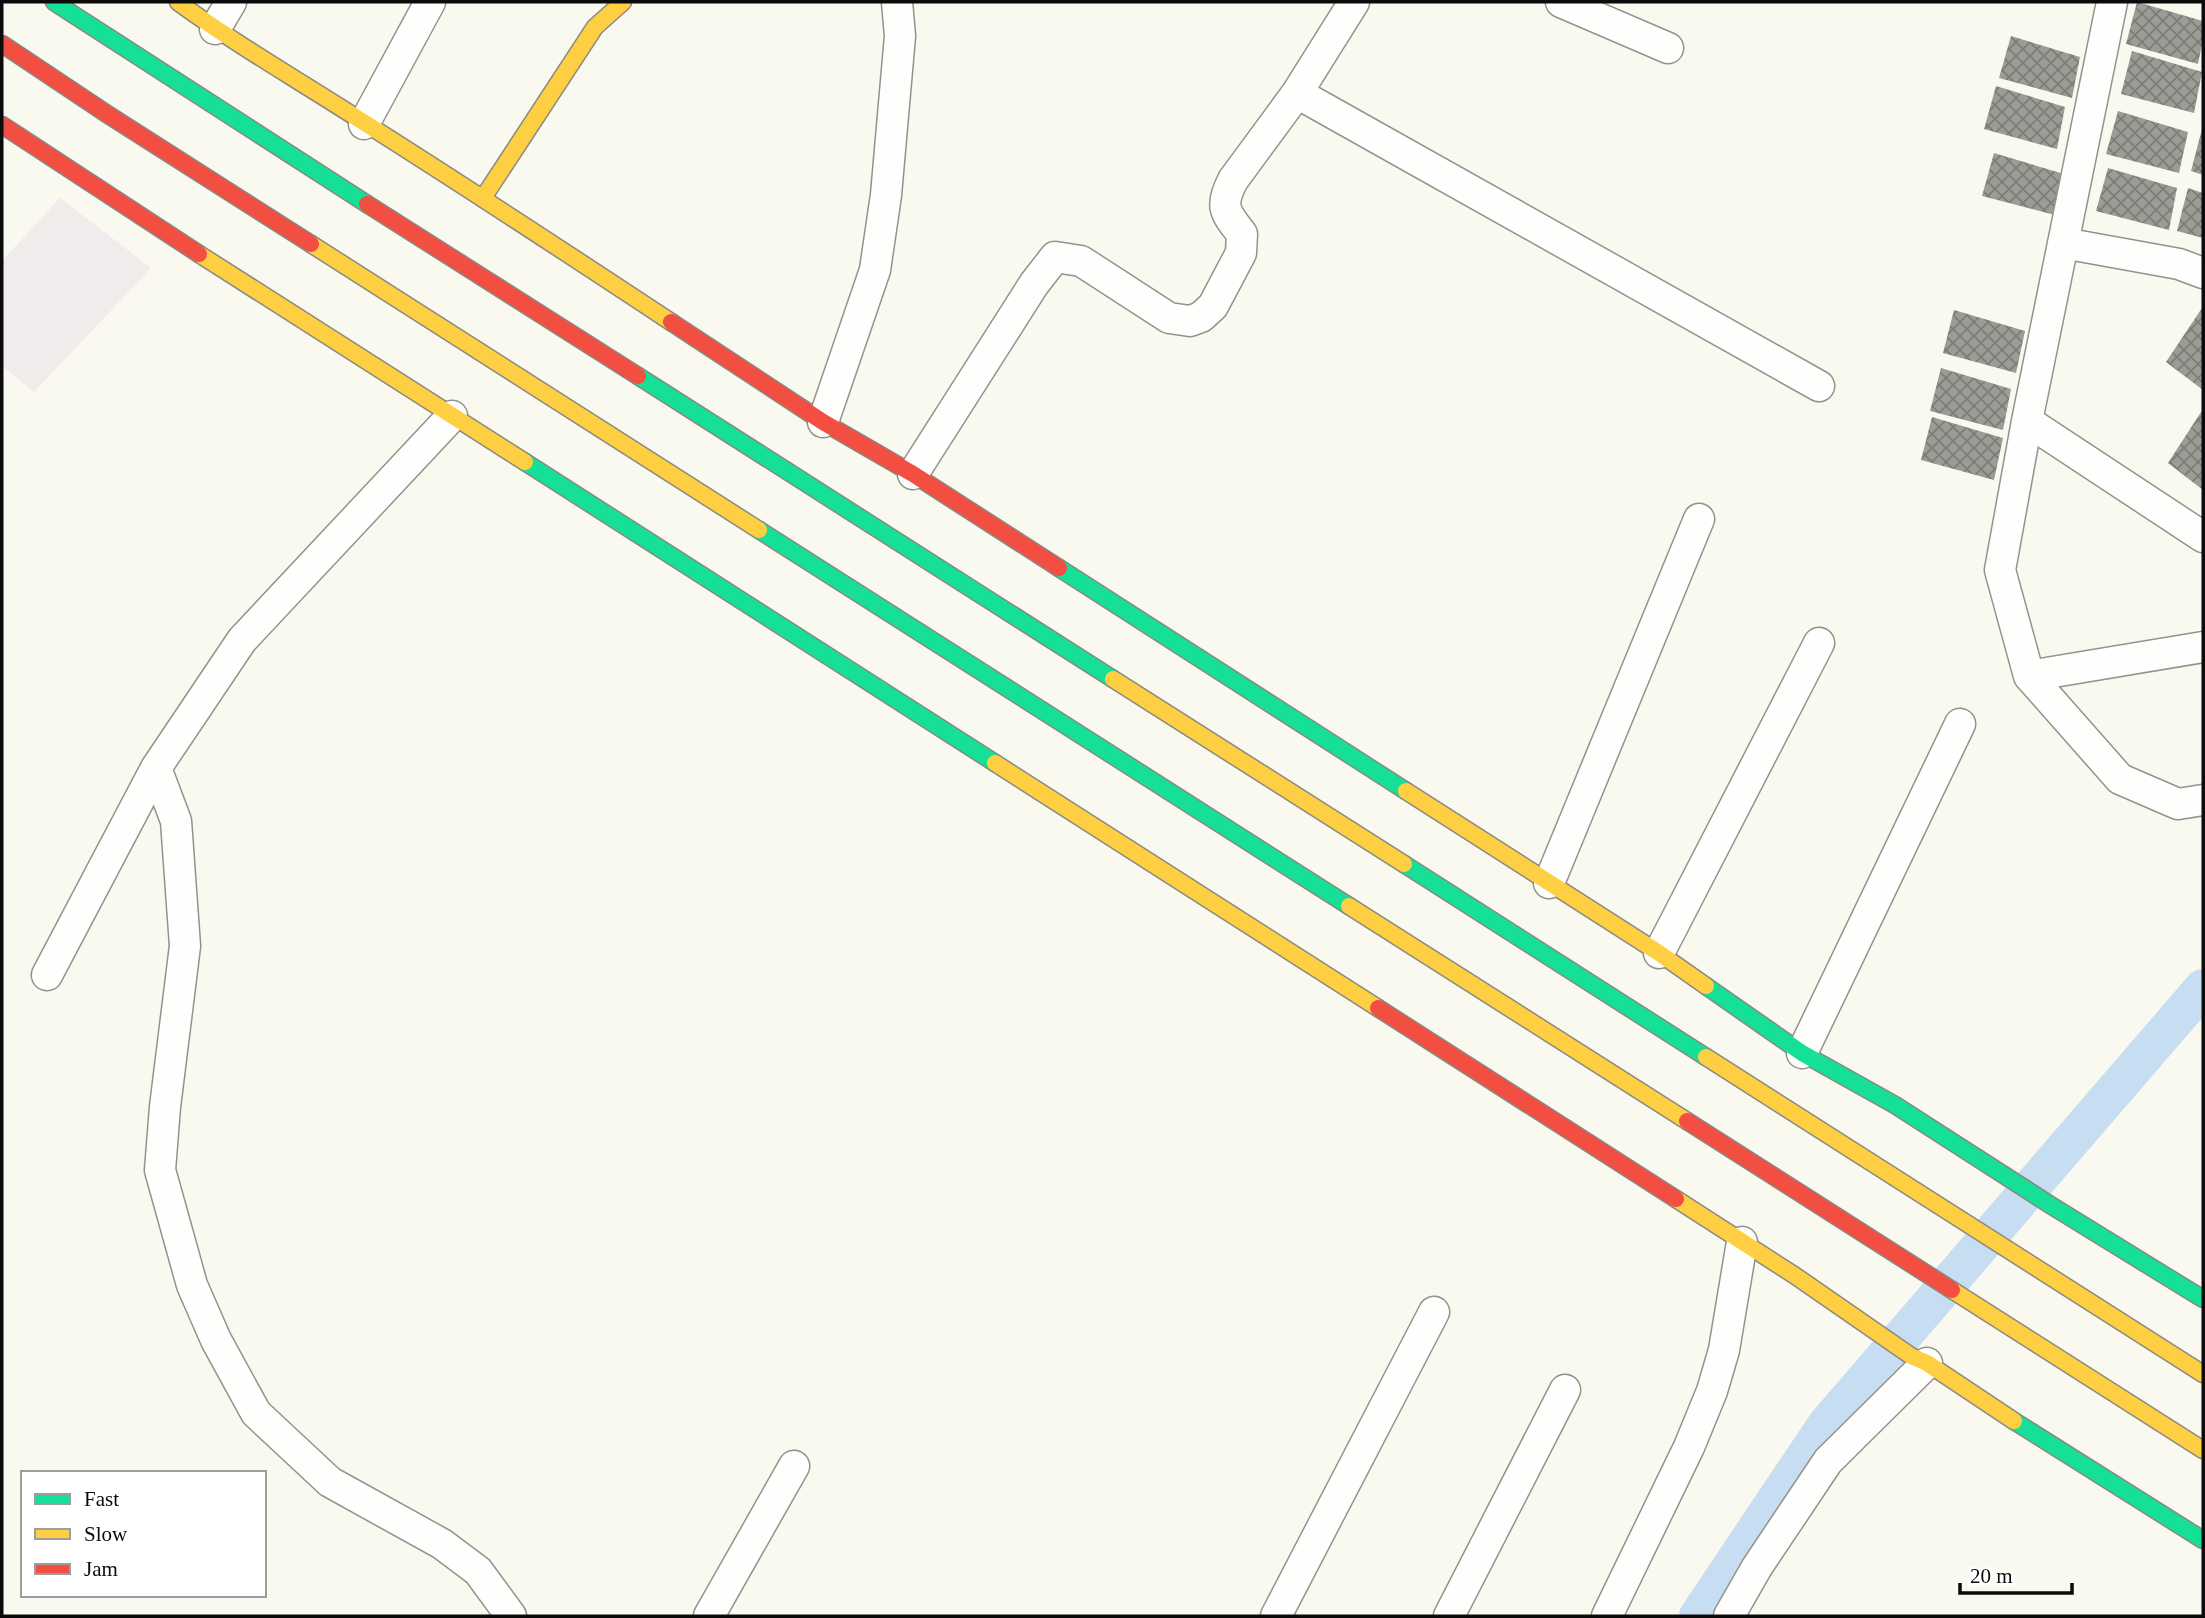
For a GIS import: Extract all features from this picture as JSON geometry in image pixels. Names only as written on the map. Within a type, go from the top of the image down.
[{"type":"main road","points":[[54,2],[2203,1374]]},
{"type":"main road","points":[[178,2],[215,29],[482,198],[823,422],[913,474],[1659,953],[1802,1053],[1895,1105],[2203,1299]]},
{"type":"main road","points":[[482,198],[595,27],[623,2]]},
{"type":"main road","points":[[2,44],[2203,1450]]},
{"type":"main road","points":[[2,125],[1794,1275],[1919,1360],[2203,1541]]},
{"type":"street","points":[[215,29],[231,2]]},
{"type":"street","points":[[364,124],[430,2]]},
{"type":"street","points":[[823,422],[875,270],[886,195],[900,36],[897,2]]},
{"type":"street","points":[[913,474],[1034,284],[1055,257],[1082,261],[1169,318],[1190,321],[1201,317],[1213,306],[1241,253],[1242,234],[1224,212],[1225,195],[1233,180],[1297,93],[1354,2]]},
{"type":"street","points":[[1561,2],[1668,48]]},
{"type":"street","points":[[2112,2],[2027,421],[2000,570],[2029,677],[2120,779],[2178,804],[2203,800]]},
{"type":"street","points":[[1297,93],[1819,386]]},
{"type":"street","points":[[2063,243],[2179,264],[2203,273]]},
{"type":"street","points":[[47,975],[156,768],[242,640],[452,416]]},
{"type":"street","points":[[2027,421],[2203,537]]},
{"type":"street","points":[[1549,883],[1699,519]]},
{"type":"street","points":[[1659,953],[1819,643]]},
{"type":"street","points":[[2029,677],[2203,647]]},
{"type":"street","points":[[1802,1053],[1960,724]]},
{"type":"street","points":[[156,768],[176,821],[185,946],[160,1170],[192,1285],[216,1340],[256,1413],[330,1482],[442,1544],[478,1571],[511,1616]]},
{"type":"street","points":[[1607,1616],[1689,1447],[1712,1391],[1724,1350],[1742,1242]]},
{"type":"street","points":[[1276,1616],[1434,1312]]},
{"type":"street","points":[[1728,1616],[1757,1567],[1828,1461],[1919,1360]]},
{"type":"street","points":[[1449,1616],[1565,1390]]},
{"type":"street","points":[[709,1616],[794,1466]]},
{"type":"shaded area","points":[[60,198],[151,268],[34,392],[2,366],[2,261]]},
{"type":"building","points":[[2137,2],[2203,21],[2198,64],[2126,44]]},
{"type":"building","points":[[2011,36],[2080,57],[2072,98],[1999,78]]},
{"type":"building","points":[[2132,51],[2202,72],[2194,113],[2121,94]]},
{"type":"building","points":[[1996,86],[2065,107],[2057,149],[1984,129]]},
{"type":"building","points":[[2118,111],[2188,132],[2179,173],[2106,154]]},
{"type":"building","points":[[2203,129],[2203,175],[2191,171]]},
{"type":"building","points":[[1994,153],[2064,174],[2055,215],[1982,196]]},
{"type":"building","points":[[2108,168],[2177,188],[2169,230],[2096,211]]},
{"type":"building","points":[[2188,188],[2203,193],[2203,238],[2177,231]]},
{"type":"building","points":[[2202,308],[2203,310],[2203,390],[2166,362]]},
{"type":"building","points":[[1954,310],[2025,331],[2016,373],[1943,353]]},
{"type":"building","points":[[1941,368],[2011,389],[2003,430],[1930,411]]},
{"type":"building","points":[[2203,409],[2203,490],[2168,463]]},
{"type":"building","points":[[1932,417],[2003,438],[1994,480],[1921,460]]},
{"type":"waterway","points":[[1698,1616],[1826,1425],[2203,988]]},
{"type":"traffic: fast","points":[[54,2],[367,204]]},
{"type":"traffic: fast","points":[[638,376],[1113,679]]},
{"type":"traffic: fast","points":[[525,462],[995,763]]},
{"type":"traffic: fast","points":[[759,530],[1349,906]]},
{"type":"traffic: fast","points":[[1059,568],[1406,791]]},
{"type":"traffic: fast","points":[[1404,864],[1706,1057]]},
{"type":"traffic: fast","points":[[1706,986],[1802,1053],[1895,1105],[2203,1299]]},
{"type":"traffic: fast","points":[[2014,1421],[2203,1540]]},
{"type":"traffic: slow","points":[[178,2],[245,48],[671,322]]},
{"type":"traffic: slow","points":[[483,198],[595,27],[623,2]]},
{"type":"traffic: slow","points":[[311,244],[759,530]]},
{"type":"traffic: slow","points":[[199,254],[525,462]]},
{"type":"traffic: slow","points":[[1113,679],[1404,864]]},
{"type":"traffic: slow","points":[[995,763],[1378,1008]]},
{"type":"traffic: slow","points":[[1406,791],[1706,986]]},
{"type":"traffic: slow","points":[[1349,906],[1687,1121]]},
{"type":"traffic: slow","points":[[1706,1057],[2203,1374]]},
{"type":"traffic: slow","points":[[1676,1199],[1794,1275],[1911,1356],[1927,1363],[2014,1421]]},
{"type":"traffic: slow","points":[[1952,1290],[2203,1450]]},
{"type":"traffic: jam","points":[[2,44],[311,244]]},
{"type":"traffic: jam","points":[[2,125],[199,254]]},
{"type":"traffic: jam","points":[[367,204],[638,376]]},
{"type":"traffic: jam","points":[[671,322],[823,422],[913,474],[1059,568]]},
{"type":"traffic: jam","points":[[1378,1008],[1676,1199]]},
{"type":"traffic: jam","points":[[1687,1121],[1952,1290]]}]
